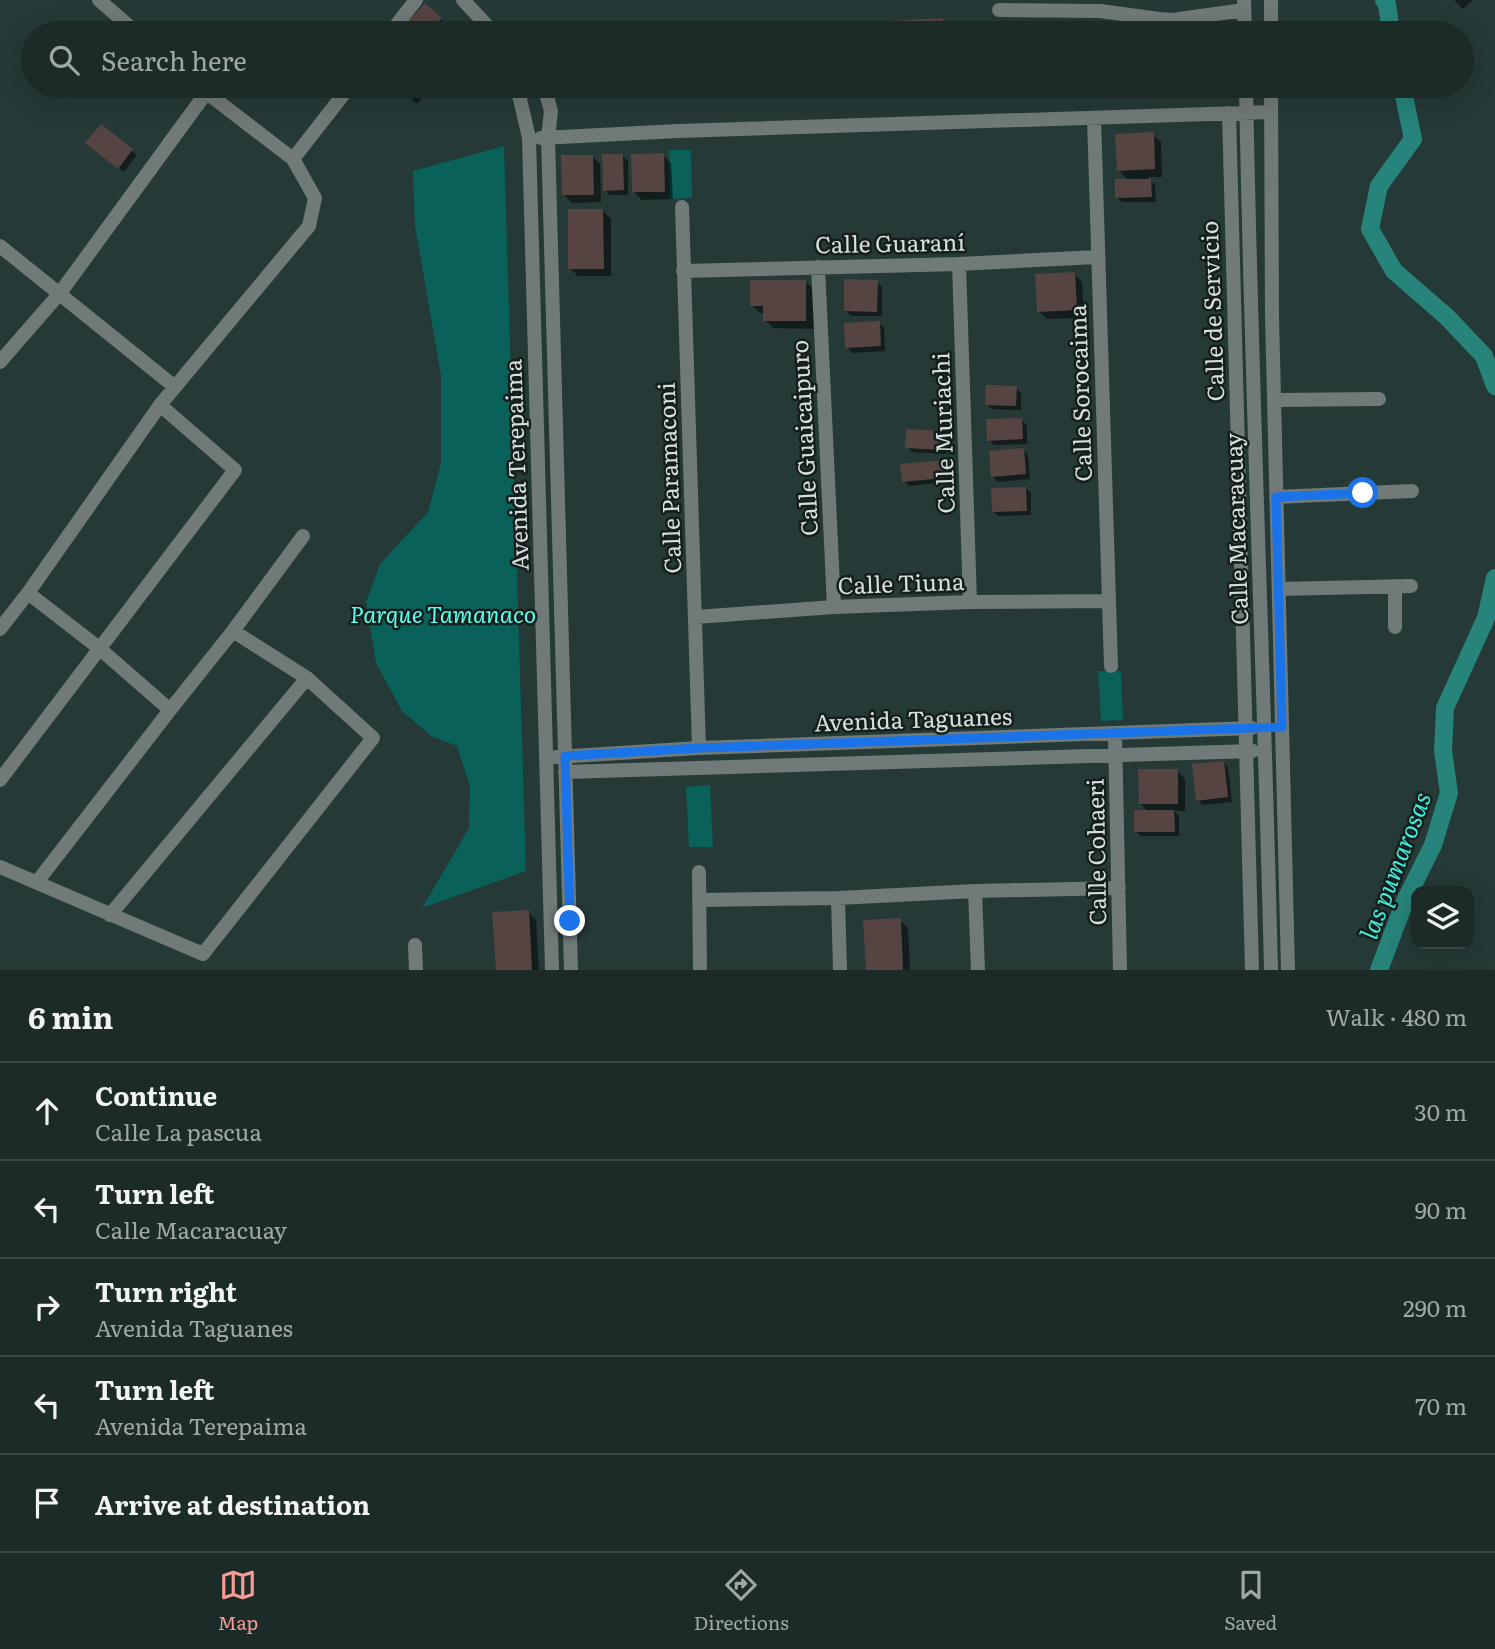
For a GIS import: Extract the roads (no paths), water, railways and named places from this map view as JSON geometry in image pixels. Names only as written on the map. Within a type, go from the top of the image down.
[{"type":"street","points":[[99,0],[123,21]]},
{"type":"street","points":[[399,21],[416,0]]},
{"type":"street","points":[[463,0],[483,21]]},
{"type":"street","points":[[1271,0],[1271,21]]},
{"type":"street","points":[[999,10],[1100,10],[1172,20],[1244,5]]},
{"type":"street","points":[[0,362],[60,293],[196,98]]},
{"type":"street","points":[[0,629],[29,593],[160,405],[309,226],[315,198],[293,159],[214,98]]},
{"type":"street","points":[[293,159],[341,98]]},
{"type":"street","name":"Avenida Terepaima","points":[[520,98],[529,138],[552,970]]},
{"type":"street","name":"Avenida Terepaima","points":[[547,98],[551,111],[548,138],[571,970]]},
{"type":"street","name":"Calle Macaracuay","points":[[1246,98],[1271,970]]},
{"type":"street","name":"Calle Macaracuay","points":[[1271,98],[1274,400],[1288,970]]},
{"type":"street","points":[[529,138],[1271,112]]},
{"type":"street","name":"Calle de Servicio","points":[[1229,113],[1252,970]]},
{"type":"street","name":"Calle Sorocaima","points":[[1094,118],[1111,666]]},
{"type":"street","name":"Calle Paramaconi","points":[[682,207],[699,748]]},
{"type":"street","points":[[0,246],[174,387]]},
{"type":"street","name":"Calle Guaraní","points":[[683,271],[959,264],[1097,257]]},
{"type":"street","name":"Calle Muriachi","points":[[959,264],[970,602]]},
{"type":"street","name":"Calle Guaicaipuro","points":[[818,267],[834,607]]},
{"type":"street","points":[[1274,400],[1379,398]]},
{"type":"street","points":[[0,780],[235,470],[160,405]]},
{"type":"street","points":[[1276,497],[1412,491]]},
{"type":"street","points":[[37,882],[233,631],[303,536]]},
{"type":"street","points":[[1395,586],[1395,627]]},
{"type":"street","points":[[1279,589],[1411,586]]},
{"type":"street","points":[[29,593],[99,648],[170,710]]},
{"type":"street","name":"Calle Tiuna","points":[[696,617],[834,607],[1108,601]]},
{"type":"street","points":[[0,867],[203,954],[373,738],[307,678],[233,631]]},
{"type":"street","points":[[110,915],[307,678]]},
{"type":"street","name":"Avenida Taguanes","points":[[546,757],[699,748],[1282,727]]},
{"type":"street","name":"Calle Cohaeri","points":[[1115,733],[1120,970]]},
{"type":"street","name":"Avenida Taguanes","points":[[565,772],[1282,751]]},
{"type":"street","points":[[699,872],[700,970]]},
{"type":"street","points":[[700,900],[1118,888]]},
{"type":"street","points":[[975,891],[978,970]]},
{"type":"street","points":[[838,898],[840,970]]},
{"type":"street","points":[[415,945],[416,970]]},
{"type":"waterway","name":"las pumarosas","points":[[1384,0],[1389,21]]},
{"type":"waterway","name":"las pumarosas","points":[[1404,98],[1413,139],[1379,186],[1370,229],[1394,271],[1447,317],[1484,356],[1495,386]]},
{"type":"waterway","name":"las pumarosas","points":[[1379,970],[1405,901],[1433,845],[1449,793],[1443,751],[1445,708],[1486,618],[1495,578]]},
{"type":"park label","name":"Parque Tamanaco","points":[[443,613]]}]
